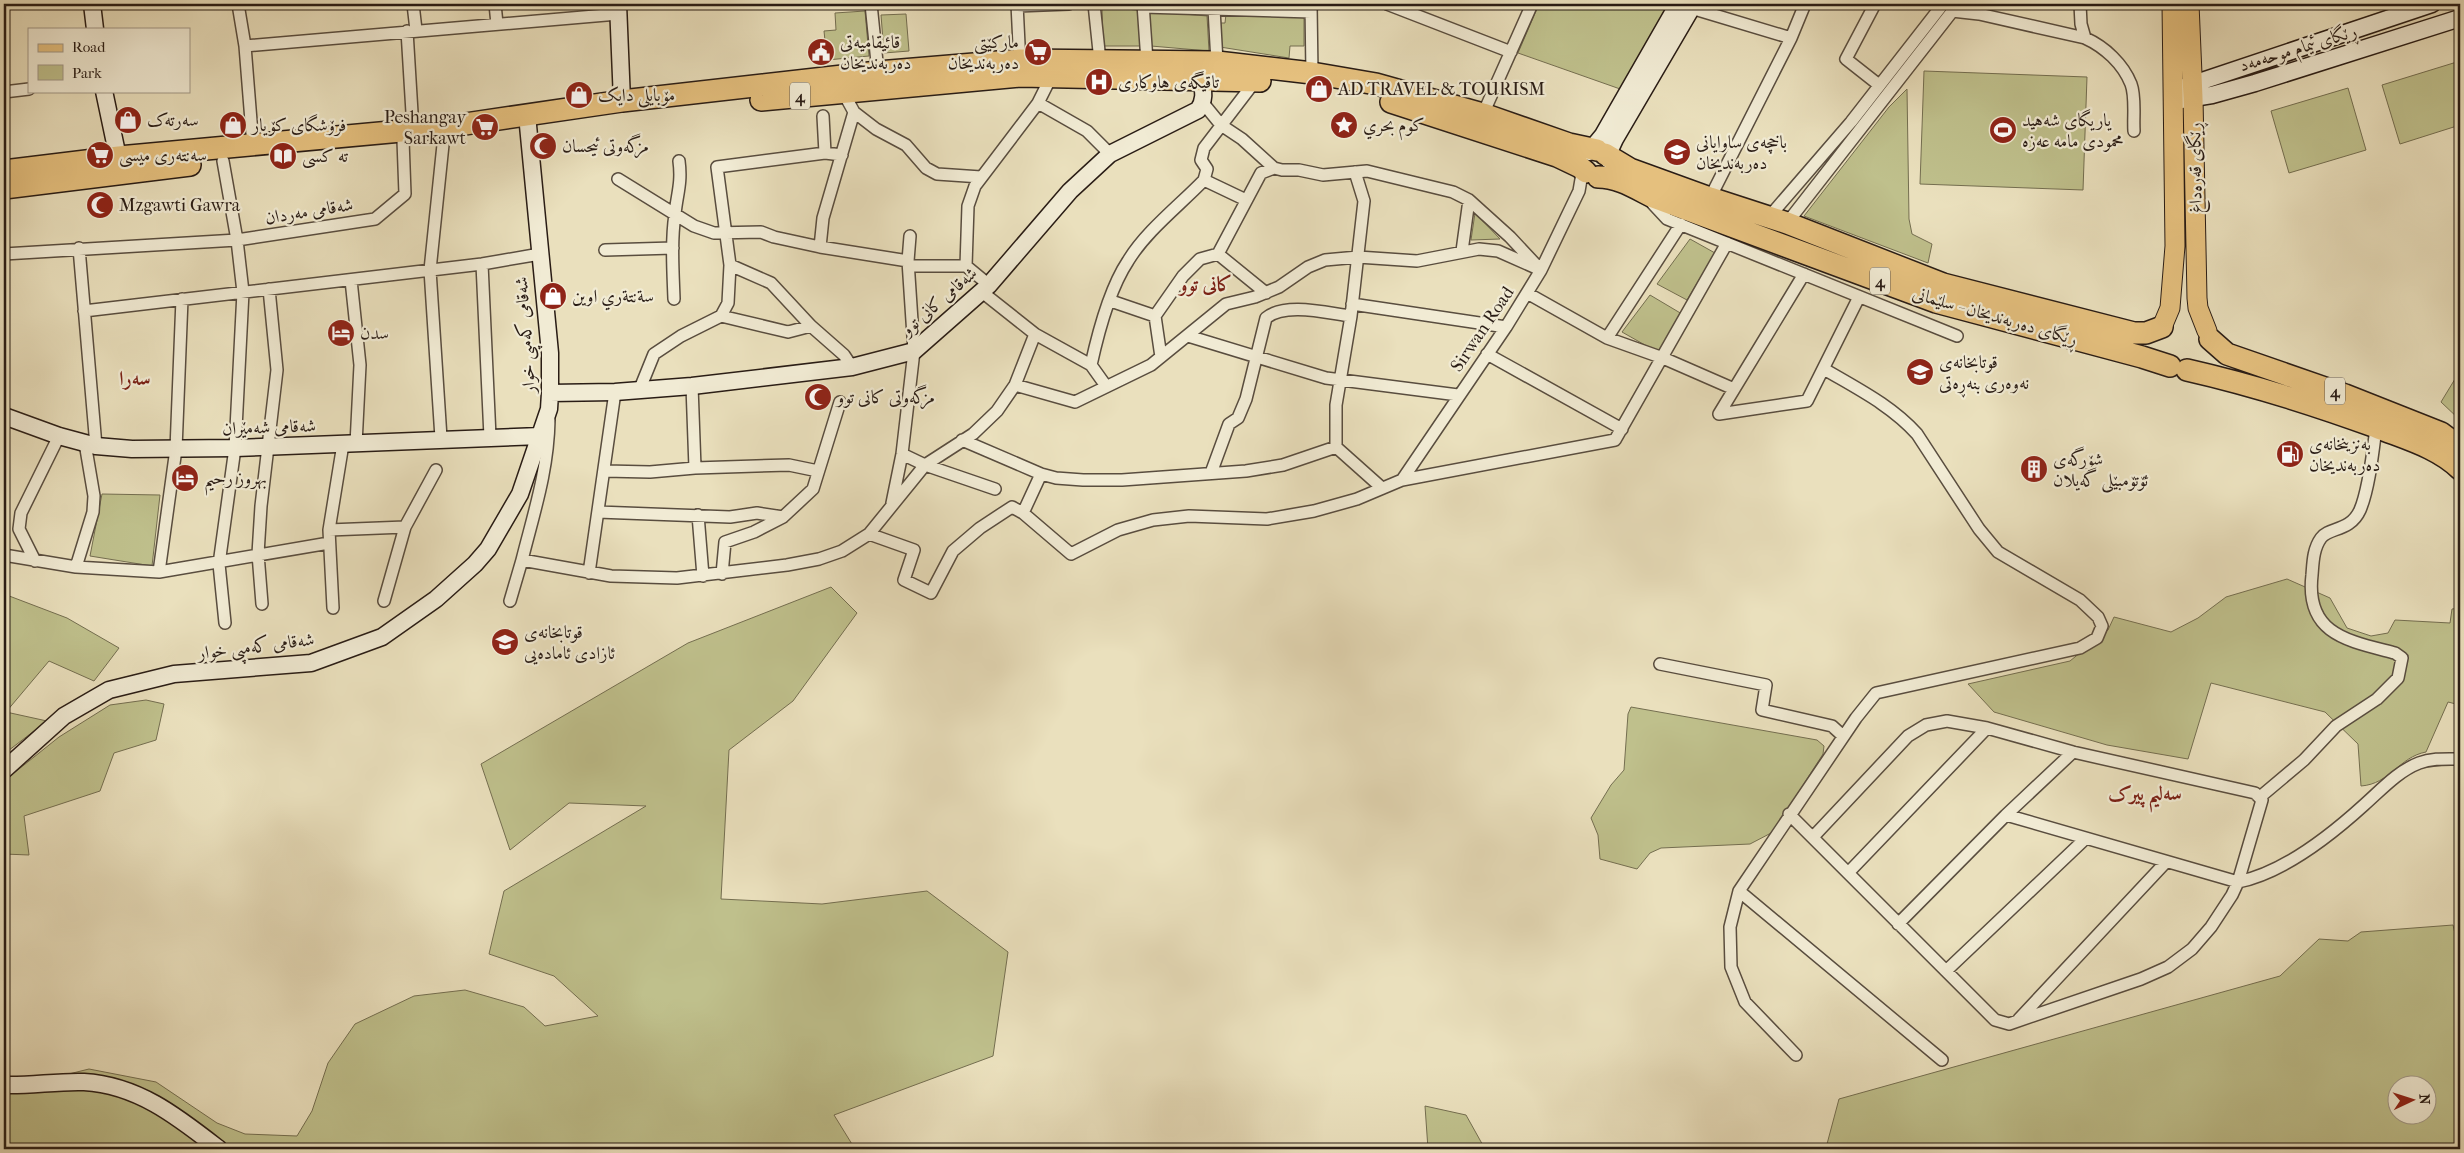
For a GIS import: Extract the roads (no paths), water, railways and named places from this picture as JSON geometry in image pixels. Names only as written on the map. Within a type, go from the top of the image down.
[{"type":"highway","name":"4","points":[[4,171],[224,161],[445,127],[843,92],[1020,68],[1100,61],[1217,62],[1312,73],[1376,84],[1483,114],[1569,144],[1594,164]]},
{"type":"highway","name":"4","points":[[4,188],[120,166],[253,146],[408,134],[444,135],[622,101],[878,72],[1020,68],[1051,77],[1256,80],[1373,96],[1557,156],[1594,164]]},
{"type":"highway","name":"ڕێگای دەربەندیخان - سلێمانی","points":[[1594,164],[1607,177],[1620,181],[1653,197],[1936,302],[2178,368],[2342,404],[2441,433],[2460,447]]},
{"type":"highway","name":"ڕێگای دەربەندیخان - سلێمانی","points":[[1594,164],[1621,165],[1710,198],[1778,220],[1943,284],[2134,333],[2146,333],[2162,327]]},
{"type":"highway","points":[[2162,327],[2157,344],[2163,361],[2178,368],[2202,363],[2210,347],[2209,335]]},
{"type":"highway","name":"ڕێگای دەربەندیخان - سلێمانی","points":[[2209,335],[2227,354],[2342,404],[2376,428],[2436,450],[2460,469]]},
{"type":"main road","name":"ڕێگای قەرەداغ","points":[[2162,327],[2170,308],[2175,254],[2172,4]]},
{"type":"main road","name":"ڕێگای قەرەداغ","points":[[2189,4],[2193,91],[2197,298],[2198,308],[2209,335]]},
{"type":"street","points":[[92,4],[95,28]]},
{"type":"street","points":[[238,4],[245,46],[253,146]]},
{"type":"street","points":[[408,134],[413,4]]},
{"type":"street","points":[[495,4],[497,24]]},
{"type":"street","points":[[870,4],[878,72]]},
{"type":"street","points":[[1020,68],[1017,5],[1069,4]]},
{"type":"street","points":[[1094,4],[1100,61]]},
{"type":"street","points":[[1387,4],[1511,52]]},
{"type":"street","points":[[1483,114],[1532,4]]},
{"type":"street","points":[[1710,198],[1791,38],[1805,4]]},
{"type":"street","points":[[1875,4],[1846,59],[1879,85]]},
{"type":"street","points":[[2080,4],[2081,24],[2085,38]]},
{"type":"street","name":"ڕێگای ئیمام موحەمەد","points":[[2193,91],[2250,66],[2432,4]]},
{"type":"street","points":[[1147,61],[1143,5],[1201,6],[1214,9],[1238,7],[1311,8],[1312,73]]},
{"type":"street","points":[[1594,164],[1603,136],[1688,5],[1791,38]]},
{"type":"street","points":[[1778,220],[1879,85],[1951,6]]},
{"type":"street","points":[[1951,6],[2085,38],[2098,44],[2118,63],[2131,85],[2134,130]]},
{"type":"street","points":[[1778,220],[1951,6]]},
{"type":"street","points":[[245,46],[497,24],[618,9],[622,101]]},
{"type":"street","points":[[1214,9],[1217,62]]},
{"type":"street","name":"ڕێگای ئیمام موحەمەد","points":[[2174,96],[2193,91],[2255,83],[2460,18]]},
{"type":"street","points":[[2250,66],[2255,83]]},
{"type":"street","points":[[1051,77],[1038,103],[981,177],[968,206],[966,266],[985,289],[1035,334],[1091,365],[1106,386]]},
{"type":"street","points":[[1201,78],[1204,92],[1203,103],[1221,125],[1242,139],[1274,168],[1299,170],[1323,175],[1367,171],[1452,192],[1469,200],[1510,237],[1541,270]]},
{"type":"street","points":[[1091,365],[1111,301],[1128,261],[1146,238],[1204,180],[1207,169],[1201,160],[1204,148],[1256,80]]},
{"type":"street","points":[[4,92],[28,89]]},
{"type":"street","points":[[104,92],[120,166]]},
{"type":"street","points":[[843,92],[854,112],[876,128],[906,145],[926,168],[937,174],[981,177]]},
{"type":"street","points":[[1038,103],[1087,131],[1110,154]]},
{"type":"street","name":"شەقامی کانی توو","points":[[549,401],[615,392],[692,386],[852,367],[914,351],[985,289],[1070,191],[1110,154],[1198,110],[1203,103]]},
{"type":"street","points":[[820,247],[822,218],[854,112]]},
{"type":"street","points":[[824,116],[825,153]]},
{"type":"street","name":"شەقامی کەمپی خوار","points":[[4,770],[64,716],[110,690],[174,674],[311,662],[382,637],[436,599],[475,564],[488,549],[520,494],[540,436],[549,401],[550,353],[527,120]]},
{"type":"street","name":"شەقامی مەردان","points":[[4,254],[237,240],[375,219],[405,194],[408,134]]},
{"type":"street","points":[[441,438],[430,270],[444,135]]},
{"type":"street","points":[[639,391],[654,354],[681,336],[721,316],[728,303],[730,265],[717,167],[825,153],[842,155]]},
{"type":"street","points":[[224,161],[237,240],[243,292],[235,448],[219,564],[225,624]]},
{"type":"street","points":[[674,299],[673,248],[675,214],[680,192],[679,161]]},
{"type":"street","name":"Sirwan Road","points":[[1402,480],[1458,394],[1506,327],[1541,270],[1594,164]]},
{"type":"street","points":[[1161,357],[1155,316],[1183,276],[1200,259],[1218,254],[1262,173],[1274,168]]},
{"type":"street","points":[[1355,172],[1364,202],[1351,316],[1342,379],[1336,405],[1336,447],[1382,488]]},
{"type":"street","points":[[618,179],[694,226],[725,234],[762,232],[774,237],[908,264],[966,266]]},
{"type":"street","points":[[1204,180],[1246,200]]},
{"type":"street","points":[[1653,197],[1653,204],[1662,215],[1681,224],[1957,336]]},
{"type":"street","points":[[1462,251],[1469,200]]},
{"type":"street","points":[[1607,338],[1681,224]]},
{"type":"street","points":[[892,505],[902,454],[914,351],[908,264],[910,236]]},
{"type":"street","points":[[869,534],[914,550],[904,580],[931,593],[953,551],[980,528],[1012,506],[1071,554],[1118,530],[1153,520],[1189,516],[1266,519],[1314,511],[1357,499],[1402,480],[1615,440],[1727,243]]},
{"type":"street","points":[[76,567],[93,512],[94,496],[79,248]]},
{"type":"street","points":[[605,250],[673,248]]},
{"type":"street","points":[[1015,385],[1075,402],[1151,365],[1226,304],[1266,293],[1279,287],[1308,267],[1325,260],[1358,257],[1417,261],[1479,249],[1498,251],[1541,270]]},
{"type":"street","points":[[84,311],[482,264],[540,254]]},
{"type":"street","points":[[1218,254],[1266,293]]},
{"type":"street","points":[[482,264],[490,437]]},
{"type":"street","points":[[730,265],[772,282],[811,326],[844,354],[852,367]]},
{"type":"street","points":[[1804,274],[1719,414],[1807,401],[1859,297]]},
{"type":"street","points":[[333,608],[329,530],[349,444],[360,365],[351,280]]},
{"type":"street","points":[[262,604],[258,554],[261,506],[270,446],[277,370],[269,289]]},
{"type":"street","points":[[1527,293],[1607,338],[1663,358],[1734,389]]},
{"type":"street","points":[[159,572],[176,449],[182,299]]},
{"type":"street","points":[[1111,301],[1155,316]]},
{"type":"street","points":[[1352,304],[1506,327]]},
{"type":"street","points":[[1211,473],[1229,424],[1238,418],[1246,399],[1266,318],[1274,311],[1307,310],[1351,316]]},
{"type":"street","points":[[721,316],[788,332],[811,326]]},
{"type":"street","points":[[522,560],[589,573],[638,578],[722,574],[787,565],[831,556],[855,544],[869,534],[925,465],[984,425],[1015,385],[1035,334]]},
{"type":"street","points":[[1188,336],[1255,358],[1326,378],[1458,394]]},
{"type":"street","points":[[1487,354],[1622,429]]},
{"type":"street","points":[[1796,1055],[1745,1002],[1730,967],[1730,927],[1739,891],[1843,736],[1876,693],[2080,648],[2097,638],[2102,626],[2098,617],[2080,600],[1998,552],[1968,512],[1917,434],[1906,422],[1894,411],[1824,369]]},
{"type":"street","points":[[692,386],[695,468]]},
{"type":"street","points":[[589,573],[615,392]]},
{"type":"street","points":[[510,600],[522,560],[548,452],[549,401]]},
{"type":"street","points":[[722,574],[725,542],[754,532],[784,517],[813,489],[840,402]]},
{"type":"street","name":"شەقامی شەمێران","points":[[4,416],[59,436],[90,444],[176,449],[349,444],[441,438],[540,436]]},
{"type":"street","points":[[2260,797],[2304,760],[2336,726],[2377,700],[2398,678],[2402,658],[2395,653],[2337,635],[2318,620],[2310,587],[2315,550],[2322,536],[2353,522],[2360,510],[2376,428]]},
{"type":"street","points":[[35,561],[19,529],[21,512],[59,436]]},
{"type":"street","points":[[962,440],[1041,474],[1056,478],[1112,480],[1246,471],[1283,465],[1336,447]]},
{"type":"street","points":[[902,454],[925,465],[995,489]]},
{"type":"street","points":[[605,471],[650,472],[695,468],[789,465],[818,471]]},
{"type":"street","points":[[384,601],[405,527],[436,470]]},
{"type":"street","points":[[1022,513],[1041,474]]},
{"type":"street","points":[[598,512],[730,517],[757,513],[784,517]]},
{"type":"street","points":[[698,516],[702,576]]},
{"type":"street","points":[[329,530],[405,527]]},
{"type":"street","points":[[4,554],[76,567],[159,572],[219,564],[258,554],[329,542]]},
{"type":"street","points":[[1660,664],[1766,685],[1762,710],[1832,726],[1843,736]]},
{"type":"street","points":[[1789,814],[1995,1020],[2004,1024],[2141,979],[2168,967],[2202,939],[2232,896],[2262,803],[2256,793],[2073,752],[1987,728],[1947,721],[1926,725],[1914,731],[1813,836]]},
{"type":"street","points":[[1848,873],[1987,728]]},
{"type":"street","points":[[1898,924],[2006,815],[2073,752]]},
{"type":"street","points":[[2006,815],[2238,882],[2252,879],[2312,846],[2338,828],[2404,770],[2435,758],[2460,759]]},
{"type":"street","points":[[1946,971],[2085,839]]},
{"type":"street","points":[[2018,1020],[2166,862]]},
{"type":"street","points":[[1739,891],[1942,1060]]},
{"type":"street","points":[[4,1085],[29,1086],[84,1082],[116,1087],[141,1095],[218,1149]]},
{"type":"place","name":"قائیقامیەتی دەربەندیخان","points":[[821,52]]},
{"type":"place","name":"مارکێتی دەربەندیخان","points":[[1038,52]]},
{"type":"place","name":"تاقیگەی هاوکاری","points":[[1099,82]]},
{"type":"place","name":"AD TRAVEL & TOURISM","points":[[1319,89]]},
{"type":"place","name":"مۆبایلی دایک","points":[[579,95]]},
{"type":"place","name":"سەرتەک","points":[[128,120]]},
{"type":"place","name":"فرۆشگای کۆیار","points":[[233,125]]},
{"type":"place","name":"کوم بحري","points":[[1344,125]]},
{"type":"place","name":"Peshangay Sarkawt","points":[[485,127]]},
{"type":"place","name":"یاریگاى شه‌هید محمودى مامه‌ عه‌زه","points":[[2003,130]]},
{"type":"place","name":"مزگەوتی ئیحسان","points":[[543,146]]},
{"type":"place","name":"باخچەی ساوایانی دەربەندیخان","points":[[1677,152]]},
{"type":"place","name":"سەنتەری میسی","points":[[100,155]]},
{"type":"place","name":"ته كسى","points":[[283,156]]},
{"type":"place","name":"Mzgawti Gawra","points":[[100,205]]},
{"type":"place","name":"سةنتةري اوين","points":[[553,296]]},
{"type":"place","name":"سدن","points":[[341,333]]},
{"type":"place","name":"قوتابخانەی نەوەری بنەڕەتی","points":[[1920,372]]},
{"type":"place","name":"مزگەوتی کانی توو","points":[[818,397]]},
{"type":"place","name":"بەنزینخانەی دەربەندیخان","points":[[2290,454]]},
{"type":"place","name":"شۆرگه‌ى ئۆتۆمبێلى گه‌یلان","points":[[2034,469]]},
{"type":"place","name":"بهروز رحیم","points":[[185,478]]},
{"type":"place","name":"قوتابخانەی ئازادی ئامادەیی","points":[[505,642]]},
{"type":"district","name":"کانی توو","points":[[1206,284]]},
{"type":"district","name":"سەرا","points":[[135,378]]},
{"type":"district","name":"سەلیم پیرک","points":[[2145,793]]}]
